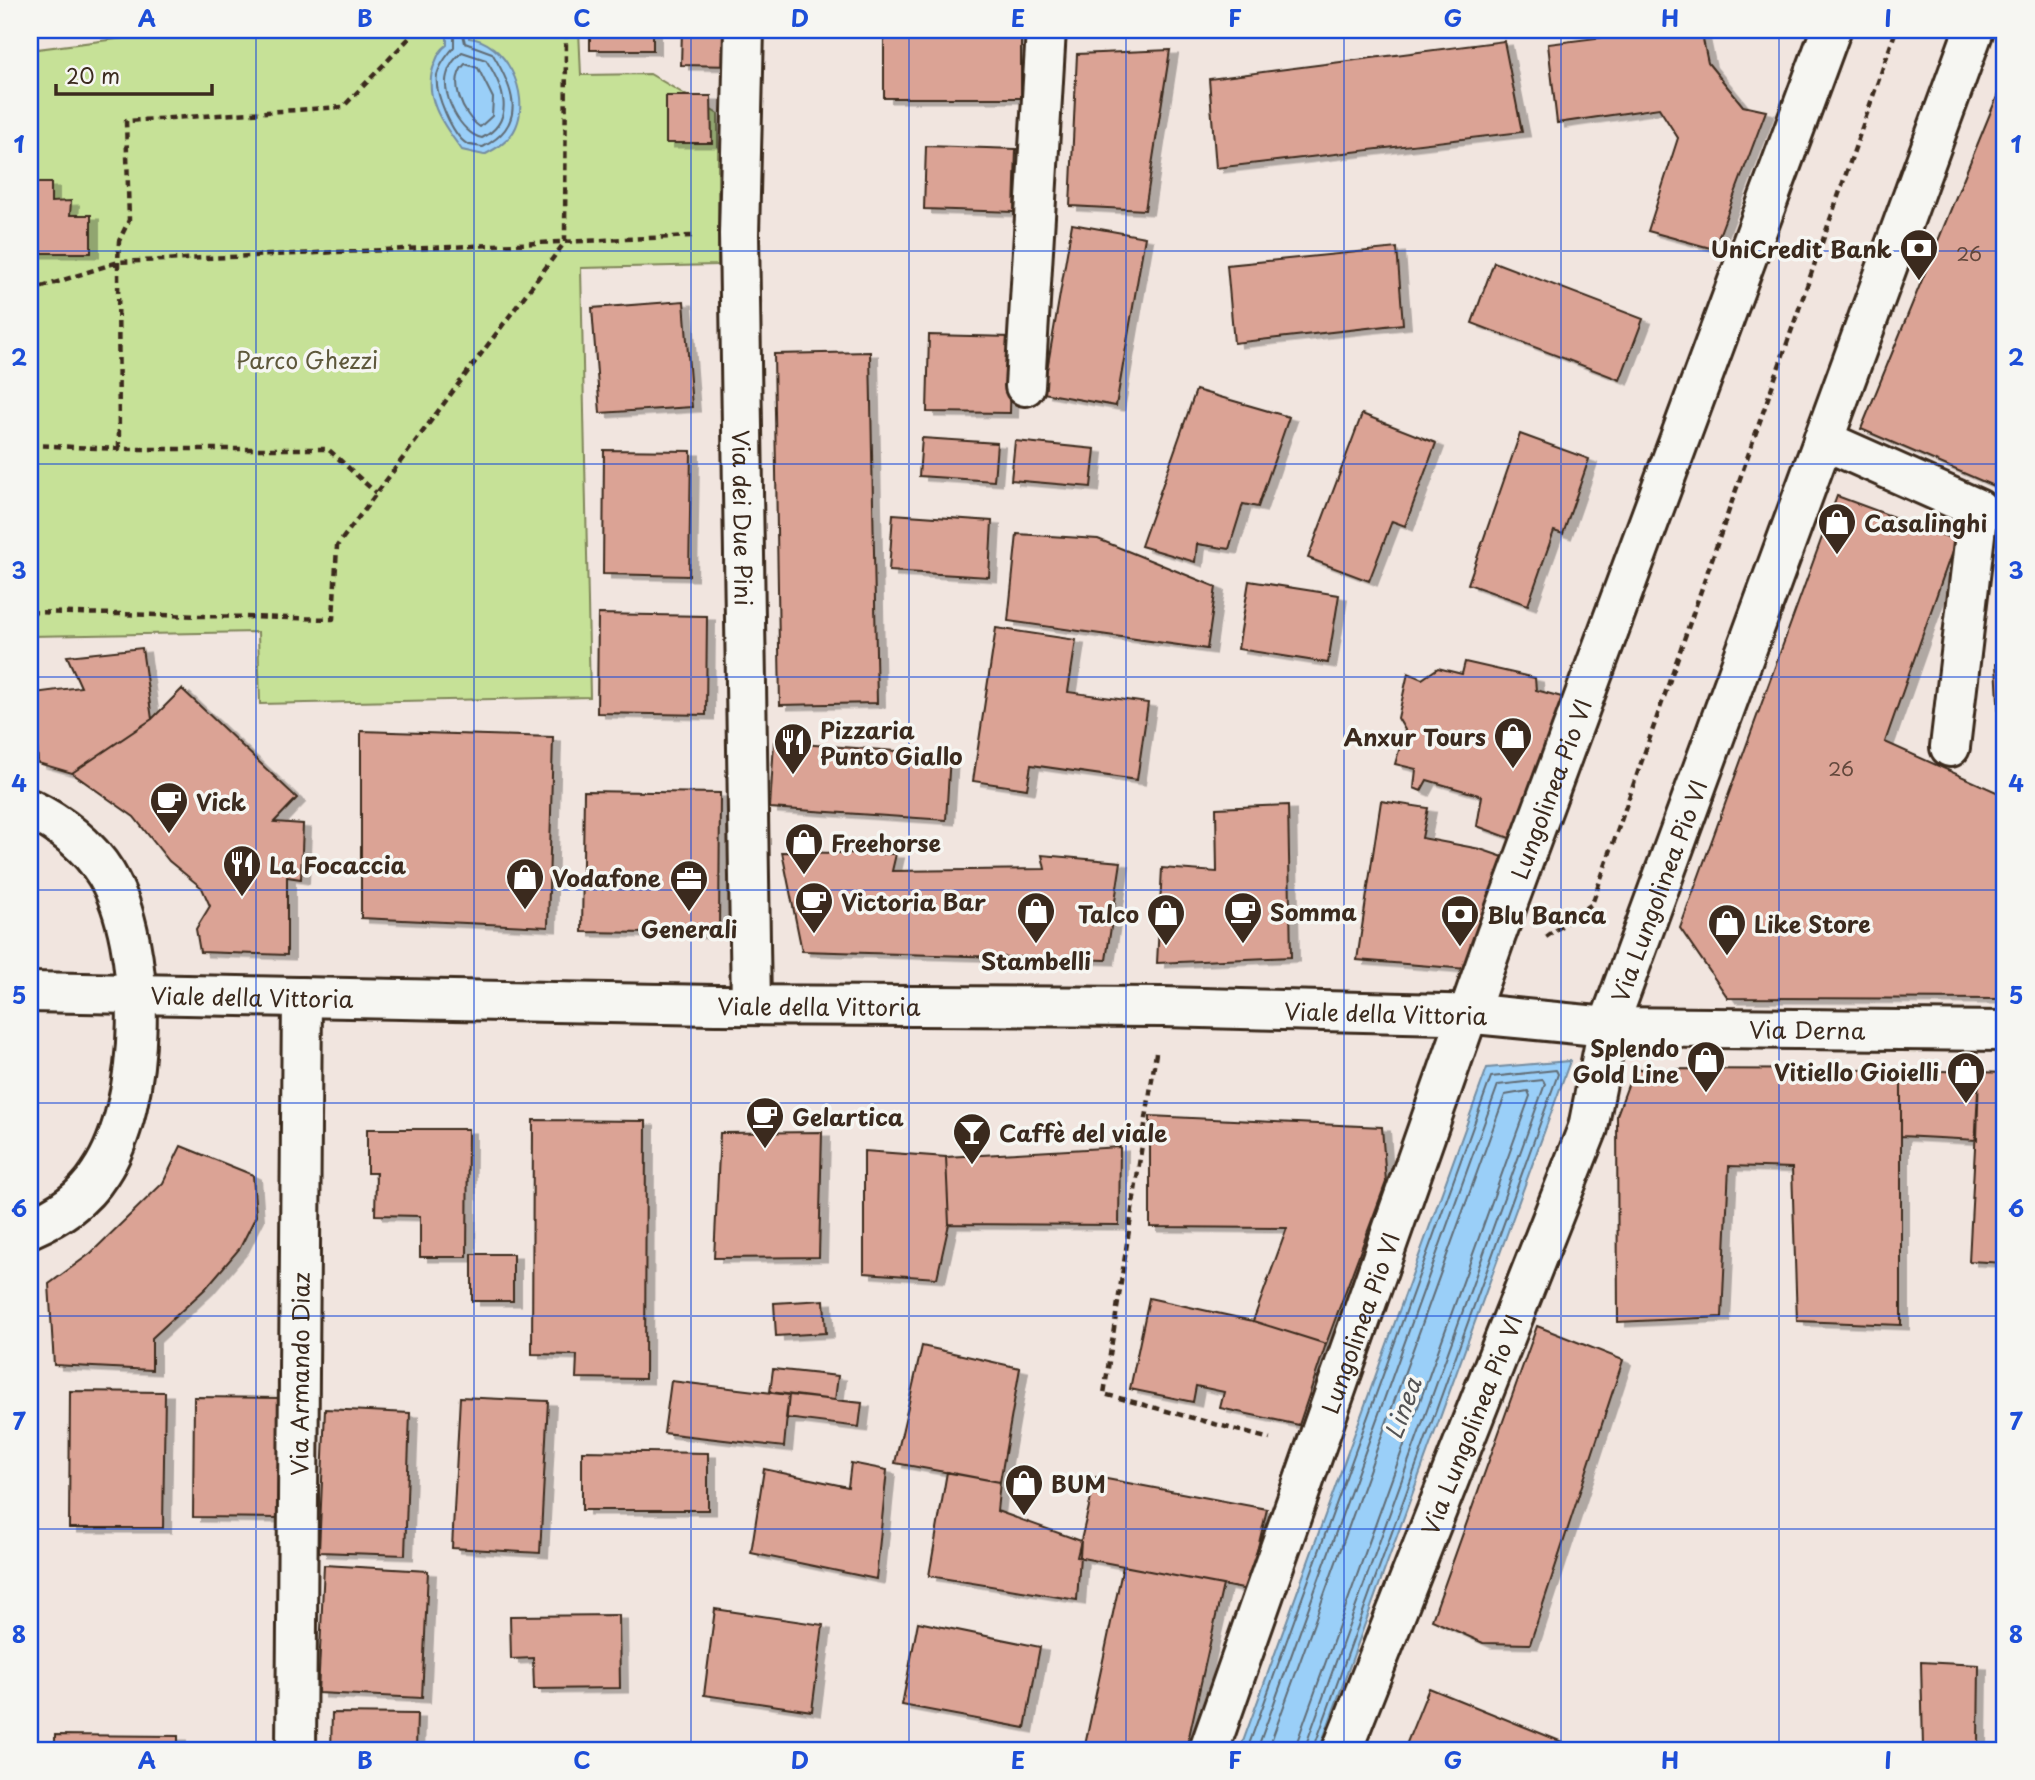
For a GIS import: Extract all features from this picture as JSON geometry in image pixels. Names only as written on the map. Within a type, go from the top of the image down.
[{"type":"street","name":"Via dei Due Pini","points":[[744,30],[739,234],[751,1006]]},
{"type":"street","points":[[1025,386],[1046,30]]},
{"type":"street","name":"Lungolinea Pio VI","points":[[1209,1750],[1447,1084],[1468,1015],[1831,30]]},
{"type":"street","name":"Via Lungolinea Pio VI","points":[[1342,1750],[1588,1128],[1608,1027],[1973,30]]},
{"type":"street","points":[[1823,440],[1978,509],[1950,747]]},
{"type":"street","points":[[30,809],[57,823],[81,844],[105,873],[124,914],[137,993],[128,1093],[110,1155],[101,1172],[81,1197],[68,1208],[30,1228]]},
{"type":"street","name":"Viale della Vittoria","points":[[30,992],[751,1006],[1163,1007],[1468,1015],[1608,1027]]},
{"type":"street","name":"Via Armando Diaz","points":[[296,1750],[302,997]]},
{"type":"street","name":"Via Derna","points":[[1608,1027],[2005,1031]]},
{"type":"path","points":[[120,449],[118,262],[119,242],[130,220],[126,121],[343,107],[417,30]]},
{"type":"path","points":[[30,612],[334,619],[337,545],[565,242],[566,30]]},
{"type":"path","points":[[30,291],[118,262],[739,234]]},
{"type":"path","points":[[30,466],[32,445],[120,449],[328,449],[376,493]]},
{"type":"path","points":[[1163,1007],[1104,1394],[1314,1452]]},
{"type":"green space","name":"Parco Ghezzi","points":[[187,30],[579,30],[581,75],[650,74],[718,114],[718,265],[581,268],[590,697],[260,704],[258,632],[30,636],[30,50]]},
{"type":"water","points":[[447,30],[469,30],[469,38],[494,48],[512,71],[517,85],[520,114],[516,127],[507,140],[484,155],[462,150],[441,120],[432,98],[431,75],[438,55],[447,45]]},
{"type":"water","name":"Linea","points":[[1570,1061],[1319,1750],[1240,1750],[1487,1068]]},
{"type":"building","points":[[590,30],[653,30],[653,50],[590,50]]},
{"type":"building","points":[[682,30],[736,30],[735,66],[681,65]]},
{"type":"building","points":[[1659,30],[1701,30],[1708,63],[1743,106],[1766,111],[1714,249],[1648,231],[1678,138],[1659,108],[1557,123],[1548,44]]},
{"type":"building","points":[[884,32],[1021,32],[1021,98],[884,98]]},
{"type":"building","points":[[1504,41],[1522,132],[1216,168],[1209,79]]},
{"type":"building","points":[[1170,50],[1145,210],[1070,206],[1077,54]]},
{"type":"building","points":[[2005,77],[2005,491],[1861,429]]},
{"type":"building","points":[[666,96],[711,96],[712,143],[666,143]]},
{"type":"building","points":[[926,146],[1016,149],[1014,212],[924,209]]},
{"type":"building","points":[[30,183],[51,183],[51,202],[71,201],[70,215],[91,215],[91,253],[30,253]]},
{"type":"building","points":[[1072,224],[1145,237],[1116,406],[1043,393]]},
{"type":"building","points":[[1397,248],[1403,324],[1234,343],[1227,265]]},
{"type":"building","points":[[1494,262],[1643,319],[1620,380],[1472,323]]},
{"type":"building","points":[[684,301],[692,407],[600,413],[592,308]]},
{"type":"building","points":[[929,335],[1012,337],[1010,413],[927,412]]},
{"type":"building","points":[[870,352],[877,703],[780,705],[774,354]]},
{"type":"building","points":[[1196,390],[1289,417],[1258,507],[1243,504],[1229,549],[1197,544],[1195,562],[1141,546]]},
{"type":"building","points":[[1362,414],[1436,443],[1405,526],[1392,521],[1369,581],[1308,558]]},
{"type":"building","points":[[1520,434],[1589,459],[1563,534],[1554,531],[1528,605],[1468,584]]},
{"type":"building","points":[[922,438],[997,443],[994,481],[919,476]]},
{"type":"building","points":[[1015,441],[1095,449],[1091,487],[1011,480]]},
{"type":"building","points":[[604,450],[691,451],[689,576],[603,574]]},
{"type":"building","points":[[1837,496],[1956,540],[1885,742],[2003,795],[1996,664],[2005,664],[2005,999],[1728,998],[1680,928]]},
{"type":"building","points":[[893,514],[992,521],[989,577],[889,571]]},
{"type":"building","points":[[1017,534],[1098,539],[1216,587],[1207,649],[1008,621]]},
{"type":"building","points":[[1249,581],[1339,595],[1328,663],[1238,649]]},
{"type":"building","points":[[598,614],[707,616],[706,715],[597,713]]},
{"type":"building","points":[[996,628],[1076,640],[1068,692],[1148,703],[1137,780],[1031,765],[1027,789],[973,781]]},
{"type":"building","points":[[142,648],[152,719],[72,773],[38,763],[34,693],[81,687],[67,656]]},
{"type":"building","points":[[1465,662],[1535,678],[1536,690],[1569,699],[1523,843],[1477,826],[1482,796],[1427,780],[1421,791],[1414,788],[1416,769],[1395,764],[1405,730],[1398,718],[1408,673],[1422,679],[1438,668],[1462,674]]},
{"type":"building","points":[[182,689],[297,798],[274,822],[303,824],[301,879],[287,877],[287,955],[200,952],[196,929],[210,906],[202,888],[169,861],[134,817],[72,773],[152,719]]},
{"type":"building","points":[[361,731],[553,737],[548,927],[361,918]]},
{"type":"building","points":[[774,742],[950,755],[946,820],[770,808]]},
{"type":"building","points":[[584,791],[720,793],[719,934],[582,932]]},
{"type":"building","points":[[1381,801],[1428,808],[1422,838],[1480,849],[1512,860],[1479,970],[1357,960]]},
{"type":"building","points":[[1288,805],[1291,957],[1157,963],[1162,868],[1217,872],[1216,808]]},
{"type":"building","points":[[782,852],[896,854],[892,871],[1045,869],[1042,855],[1121,862],[1106,960],[802,951]]},
{"type":"building","points":[[1634,1069],[1901,1070],[1901,1325],[1797,1321],[1792,1168],[1729,1166],[1722,1317],[1618,1322],[1617,1115]]},
{"type":"building","points":[[1901,1070],[1979,1072],[1977,1140],[1901,1136]]},
{"type":"building","points":[[1979,1072],[2005,1073],[2005,1263],[1969,1261]]},
{"type":"building","points":[[1150,1116],[1382,1127],[1386,1182],[1326,1344],[1253,1321],[1287,1228],[1150,1227]]},
{"type":"building","points":[[533,1120],[646,1121],[645,1379],[576,1378],[577,1355],[532,1354]]},
{"type":"building","points":[[367,1129],[468,1129],[467,1257],[420,1257],[420,1216],[375,1215],[376,1173],[367,1173]]},
{"type":"building","points":[[822,1132],[819,1257],[714,1258],[720,1133]]},
{"type":"building","points":[[181,1146],[253,1175],[256,1216],[240,1248],[205,1289],[152,1338],[152,1370],[54,1365],[49,1284],[91,1253],[163,1183]]},
{"type":"building","points":[[1120,1147],[1119,1225],[949,1224],[946,1157]]},
{"type":"building","points":[[864,1151],[946,1157],[949,1224],[937,1278],[864,1273]]},
{"type":"building","points":[[472,1254],[513,1254],[513,1301],[472,1301]]},
{"type":"building","points":[[1149,1298],[1253,1321],[1326,1344],[1299,1425],[1220,1408],[1224,1392],[1196,1386],[1193,1402],[1130,1389]]},
{"type":"building","points":[[824,1300],[826,1333],[776,1336],[774,1303]]},
{"type":"building","points":[[1537,1326],[1623,1360],[1530,1644],[1483,1643],[1432,1620]]},
{"type":"building","points":[[922,1346],[1020,1368],[1000,1482],[895,1463]]},
{"type":"building","points":[[773,1369],[838,1376],[835,1400],[770,1392]]},
{"type":"building","points":[[671,1381],[789,1395],[784,1447],[664,1433]]},
{"type":"building","points":[[70,1391],[165,1392],[163,1528],[69,1528]]},
{"type":"building","points":[[789,1395],[862,1403],[859,1427],[786,1418]]},
{"type":"building","points":[[194,1397],[281,1398],[280,1518],[193,1517]]},
{"type":"building","points":[[460,1397],[548,1401],[540,1553],[452,1548]]},
{"type":"building","points":[[325,1409],[410,1413],[405,1555],[319,1552]]},
{"type":"building","points":[[582,1451],[708,1453],[708,1510],[582,1510]]},
{"type":"building","points":[[851,1463],[887,1470],[876,1579],[751,1553],[764,1469],[848,1487]]},
{"type":"building","points":[[947,1472],[1000,1482],[997,1511],[1081,1541],[1077,1600],[929,1576]]},
{"type":"building","points":[[1096,1477],[1267,1509],[1248,1590],[1077,1557]]},
{"type":"building","points":[[324,1565],[428,1571],[422,1698],[318,1693]]},
{"type":"building","points":[[1123,1566],[1223,1585],[1186,1750],[1084,1750]]},
{"type":"building","points":[[715,1609],[823,1625],[812,1711],[704,1695]]},
{"type":"building","points":[[619,1615],[620,1688],[534,1689],[533,1658],[511,1659],[510,1616]]},
{"type":"building","points":[[918,1622],[1040,1647],[1025,1728],[902,1705]]},
{"type":"building","points":[[1921,1662],[1979,1665],[1978,1743],[1923,1747]]},
{"type":"building","points":[[1429,1688],[1582,1750],[1404,1750]]},
{"type":"building","points":[[332,1713],[417,1714],[416,1750],[331,1750]]},
{"type":"building","points":[[55,1735],[178,1736],[178,1750],[55,1750]]},
{"type":"building","points":[[1978,1743],[1978,1750],[1923,1750],[1923,1747]]},
{"type":"place","name":"UniCredit Bank","points":[[1919,282]]},
{"type":"place","name":"Casalinghi","points":[[1837,556]]},
{"type":"place","name":"Anxur Tours","points":[[1513,770]]},
{"type":"place","name":"Pizzaria Punto Giallo","points":[[793,776]]},
{"type":"place","name":"Vick","points":[[169,835]]},
{"type":"place","name":"Freehorse","points":[[804,876]]},
{"type":"place","name":"La Focaccia","points":[[242,898]]},
{"type":"place","name":"Vodafone","points":[[525,911]]},
{"type":"place","name":"Generali","points":[[689,913]]},
{"type":"place","name":"Victoria Bar","points":[[814,935]]},
{"type":"place","name":"Stambelli","points":[[1036,945]]},
{"type":"place","name":"Somma","points":[[1243,945]]},
{"type":"place","name":"Talco","points":[[1166,947]]},
{"type":"place","name":"Blu Banca","points":[[1460,948]]},
{"type":"place","name":"Like Store","points":[[1727,957]]},
{"type":"place","name":"Splendo Gold Line","points":[[1706,1094]]},
{"type":"place","name":"Vitiello Gioielli","points":[[1966,1105]]},
{"type":"place","name":"Gelartica","points":[[765,1150]]},
{"type":"place","name":"Caffè del viale","points":[[972,1166]]},
{"type":"place","name":"BUM","points":[[1024,1517]]}]
